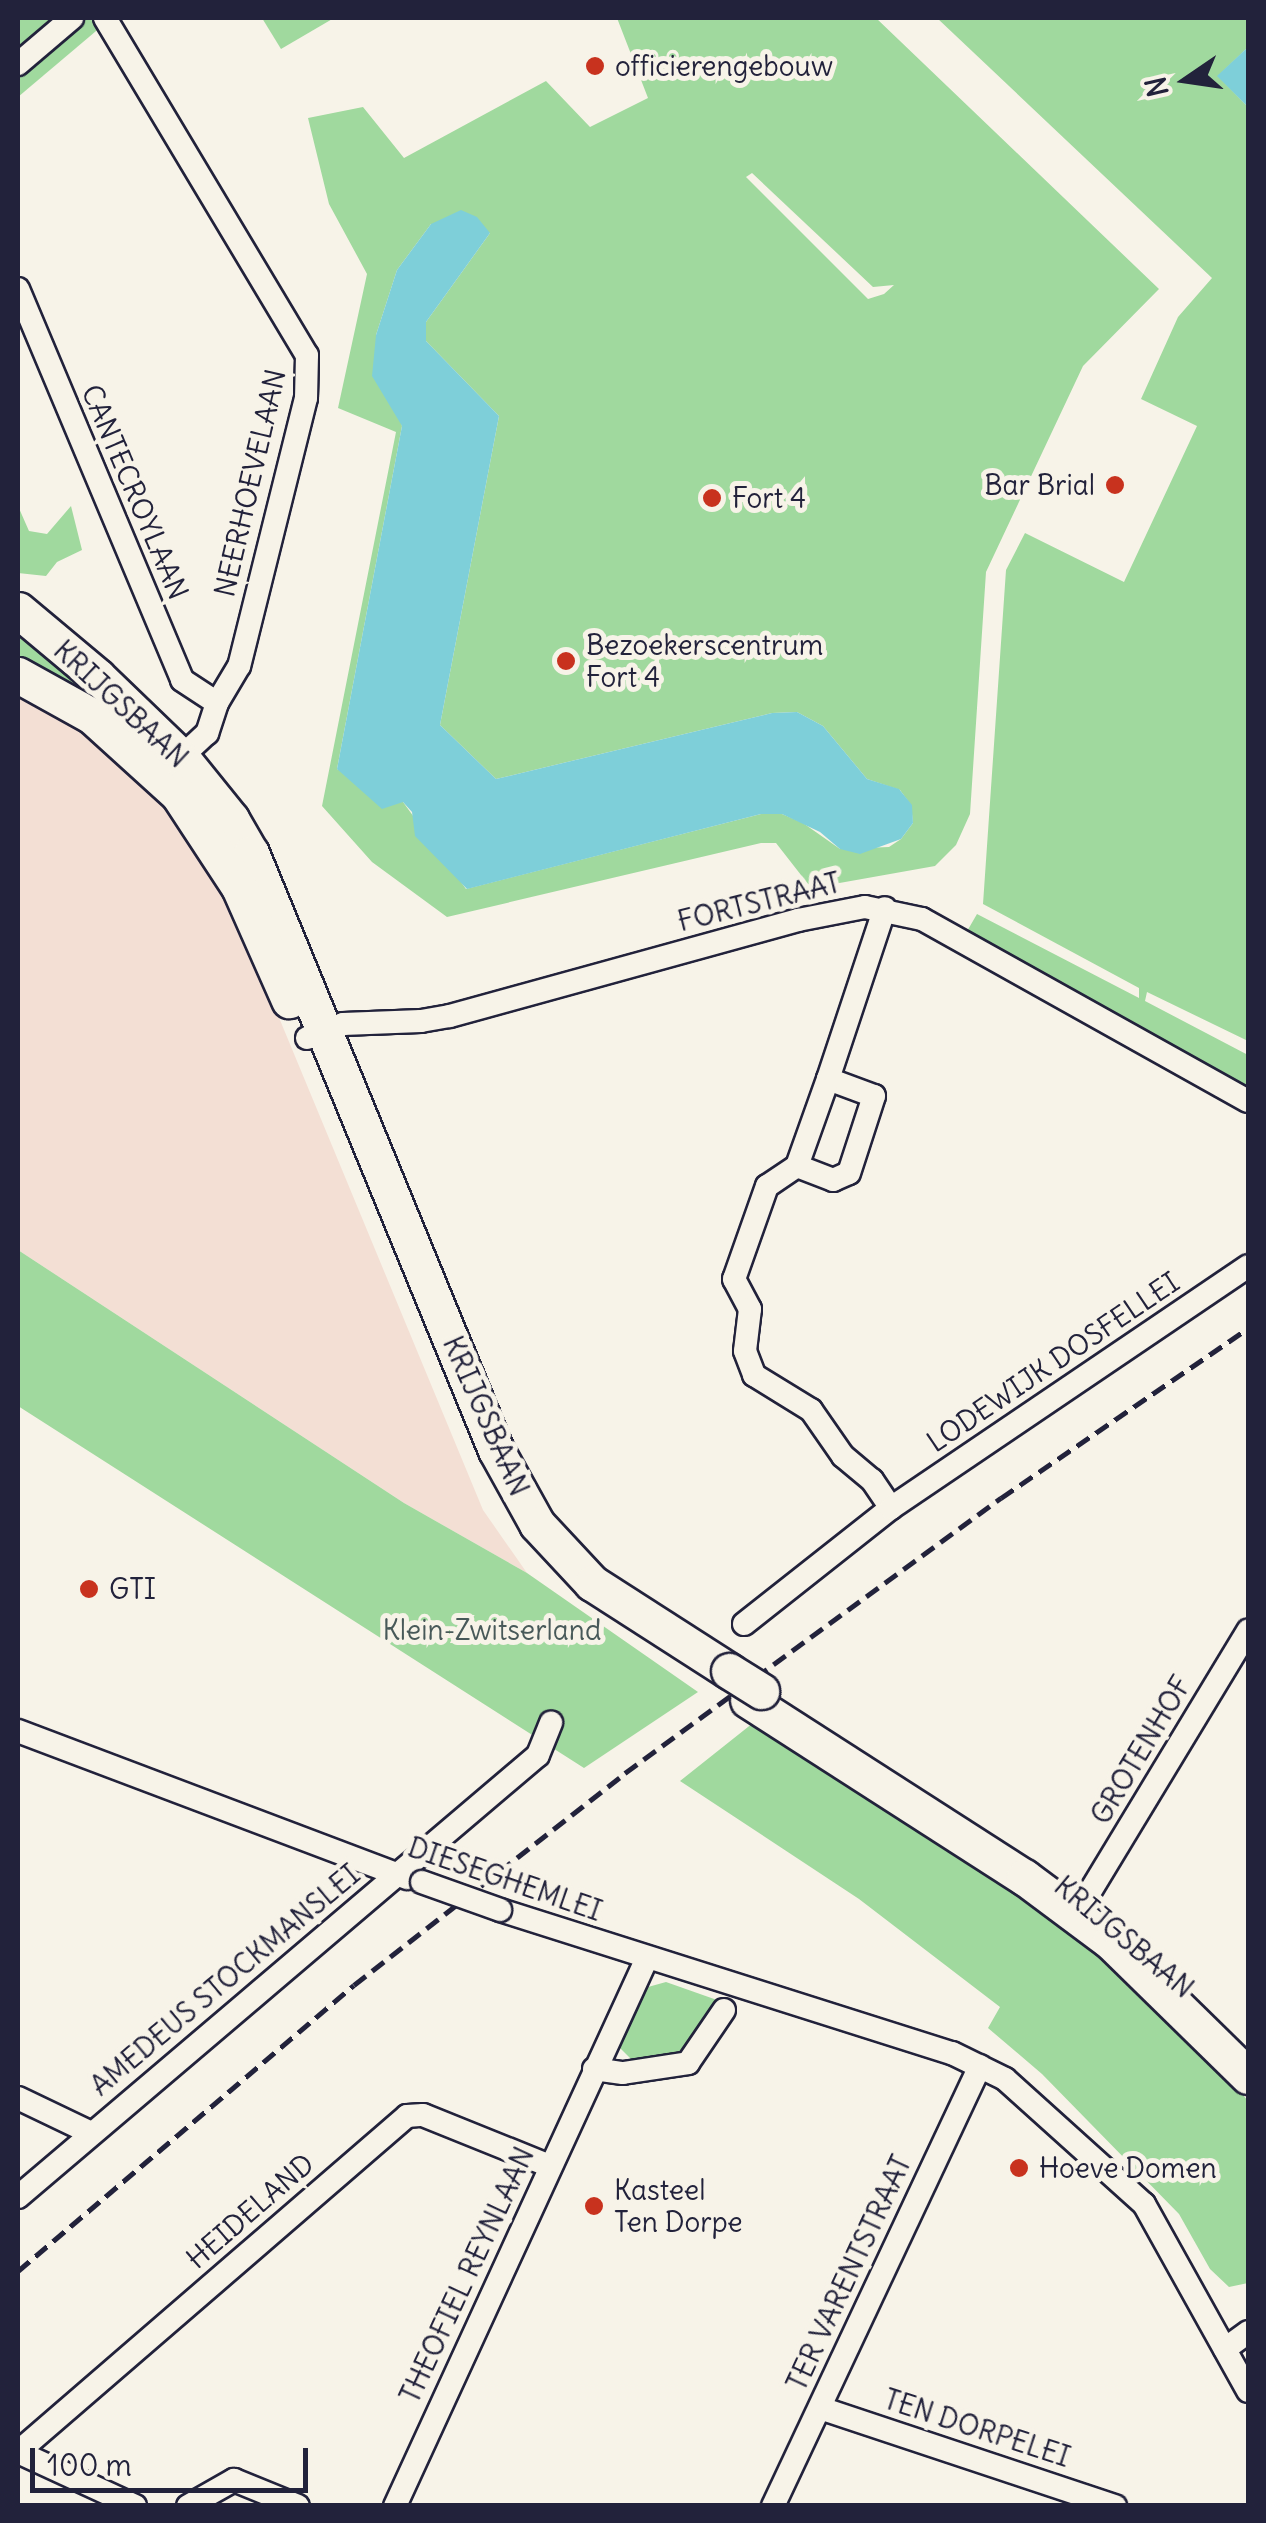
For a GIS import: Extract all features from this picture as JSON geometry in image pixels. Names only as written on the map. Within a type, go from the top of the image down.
[{"type":"main road","name":"KRIJGSBAAN","points":[[18,610],[98,677],[181,757],[231,820],[251,854],[316,1034],[482,1456],[510,1510],[570,1584],[995,1836],[1085,1900],[1199,1998],[1248,2050]]},
{"type":"main road","name":"KRIJGSBAAN","points":[[18,675],[92,716],[178,794],[240,887],[316,1034]]},
{"type":"main road","name":"KRIJGSBAAN","points":[[755,1696],[1024,1876],[1110,1941],[1248,2076]]},
{"type":"street","points":[[18,64],[72,18]]},
{"type":"street","name":"NEERHOEVELAAN","points":[[106,18],[308,354],[306,398],[239,666],[217,703],[207,733],[181,757]]},
{"type":"street","name":"CANTECROYLAAN","points":[[18,289],[182,680],[217,703]]},
{"type":"street","name":"FORTSTRAAT","points":[[316,1034],[343,1024],[421,1022],[450,1016],[846,908],[885,908],[922,918],[1248,1101]]},
{"type":"street","points":[[885,908],[797,1166],[767,1186],[734,1278],[750,1316],[747,1360],[760,1383],[811,1410],[844,1456],[872,1480],[890,1508]]},
{"type":"street","points":[[797,1166],[832,1180],[849,1173],[874,1096],[828,1080]]},
{"type":"street","name":"LODEWIJK DOSFELLEI","points":[[744,1624],[890,1508],[1248,1266]]},
{"type":"street","name":"GROTENHOF","points":[[1085,1900],[1248,1631]]},
{"type":"street","name":"AMEDEUS STOCKMANSLEI","points":[[18,2198],[90,2132],[538,1754],[551,1723]]},
{"type":"street","name":"DIESEGHEMLEI","points":[[18,1730],[396,1875],[934,2047],[980,2066],[1038,2108],[1144,2204],[1248,2392]]},
{"type":"street","name":"THEOFIEL REYNLAAN","points":[[394,2506],[647,1958]]},
{"type":"street","points":[[594,2069],[623,2073],[688,2063],[724,2010]]},
{"type":"street","name":"TER VARENTSTRAAT","points":[[773,2506],[980,2066]]},
{"type":"street","points":[[18,2098],[90,2132]]},
{"type":"street","name":"HEIDELAND","points":[[18,2452],[407,2116],[423,2115],[550,2166]]},
{"type":"street","points":[[1225,2349],[1248,2332]]},
{"type":"street","name":"TEN DORPELEI","points":[[820,2408],[1115,2506]]},
{"type":"street","points":[[18,2452],[135,2506]]},
{"type":"street","points":[[188,2506],[234,2480],[298,2506]]},
{"type":"shaded area","points":[[18,691],[88,732],[157,791],[234,909],[483,1510],[527,1573],[404,1503],[18,1250]]},
{"type":"green space","points":[[18,18],[97,18],[102,26],[18,97]]},
{"type":"green space","points":[[262,18],[334,18],[281,49]]},
{"type":"green space","points":[[617,18],[876,18],[1159,289],[1083,366],[986,572],[970,814],[956,845],[935,866],[817,887],[808,884],[776,843],[761,843],[447,917],[372,862],[322,806],[396,432],[338,408],[367,274],[329,204],[308,118],[363,107],[404,158],[546,81],[590,127],[648,98]],"holes":[[[752,173],[873,287],[894,285],[884,294],[868,299],[746,177]],[[431,224],[490,233],[426,322],[426,341],[499,416],[440,725],[496,779],[772,713],[797,712],[823,726],[867,779],[900,790],[911,805],[913,823],[901,839],[889,847],[840,849],[803,823],[782,814],[761,814],[466,889],[403,802],[337,769],[402,426],[376,335],[397,270]]]},
{"type":"green space","points":[[937,18],[1248,18],[1248,47],[1218,76],[1248,107],[1248,1041],[1147,992],[1145,1001],[1248,1055],[1248,1092],[966,933],[977,914],[1139,998],[1139,988],[983,904],[1006,570],[1025,533],[1124,582],[1197,426],[1141,399],[1178,317],[1212,278]]},
{"type":"green space","points":[[18,506],[29,531],[47,534],[71,506],[82,550],[57,562],[46,576],[18,573]]},
{"type":"green space","points":[[18,629],[130,724],[234,850],[18,668]]},
{"type":"green space","name":"Klein-Zwitserland","points":[[18,1250],[404,1503],[527,1573],[698,1692],[584,1768],[18,1406]]},
{"type":"green space","points":[[753,1723],[1019,1892],[1117,1965],[1215,2061],[1248,2101],[1248,2283],[1229,2287],[1210,2269],[1179,2214],[1042,2074],[988,2028],[1000,2007],[859,1899],[680,1781]]},
{"type":"green space","points":[[666,1982],[717,2000],[681,2052],[634,2062],[619,2047],[648,1987]]},
{"type":"water","points":[[1248,47],[1248,107],[1217,76]]},
{"type":"water","points":[[461,210],[477,217],[490,233],[426,322],[426,341],[499,416],[440,725],[496,779],[772,713],[797,712],[823,726],[867,779],[899,789],[912,805],[913,823],[901,839],[860,854],[840,849],[820,832],[782,814],[761,814],[467,889],[415,836],[412,812],[403,802],[382,809],[337,769],[402,426],[372,376],[376,335],[397,270],[431,224]]},
{"type":"railway","points":[[18,2271],[354,1985],[625,1773],[1001,1498],[1248,1328]]},
{"type":"place","name":"officierengebouw","points":[[595,66]]},
{"type":"place","name":"Bar Brial","points":[[1115,485]]},
{"type":"place","name":"Fort 4","points":[[712,498]]},
{"type":"place","name":"Bezoekerscentrum Fort 4","points":[[566,661]]},
{"type":"place","name":"GTI","points":[[89,1589]]},
{"type":"place","name":"Hoeve Domen","points":[[1019,2168]]},
{"type":"place","name":"Kasteel Ten Dorpe","points":[[594,2206]]}]
